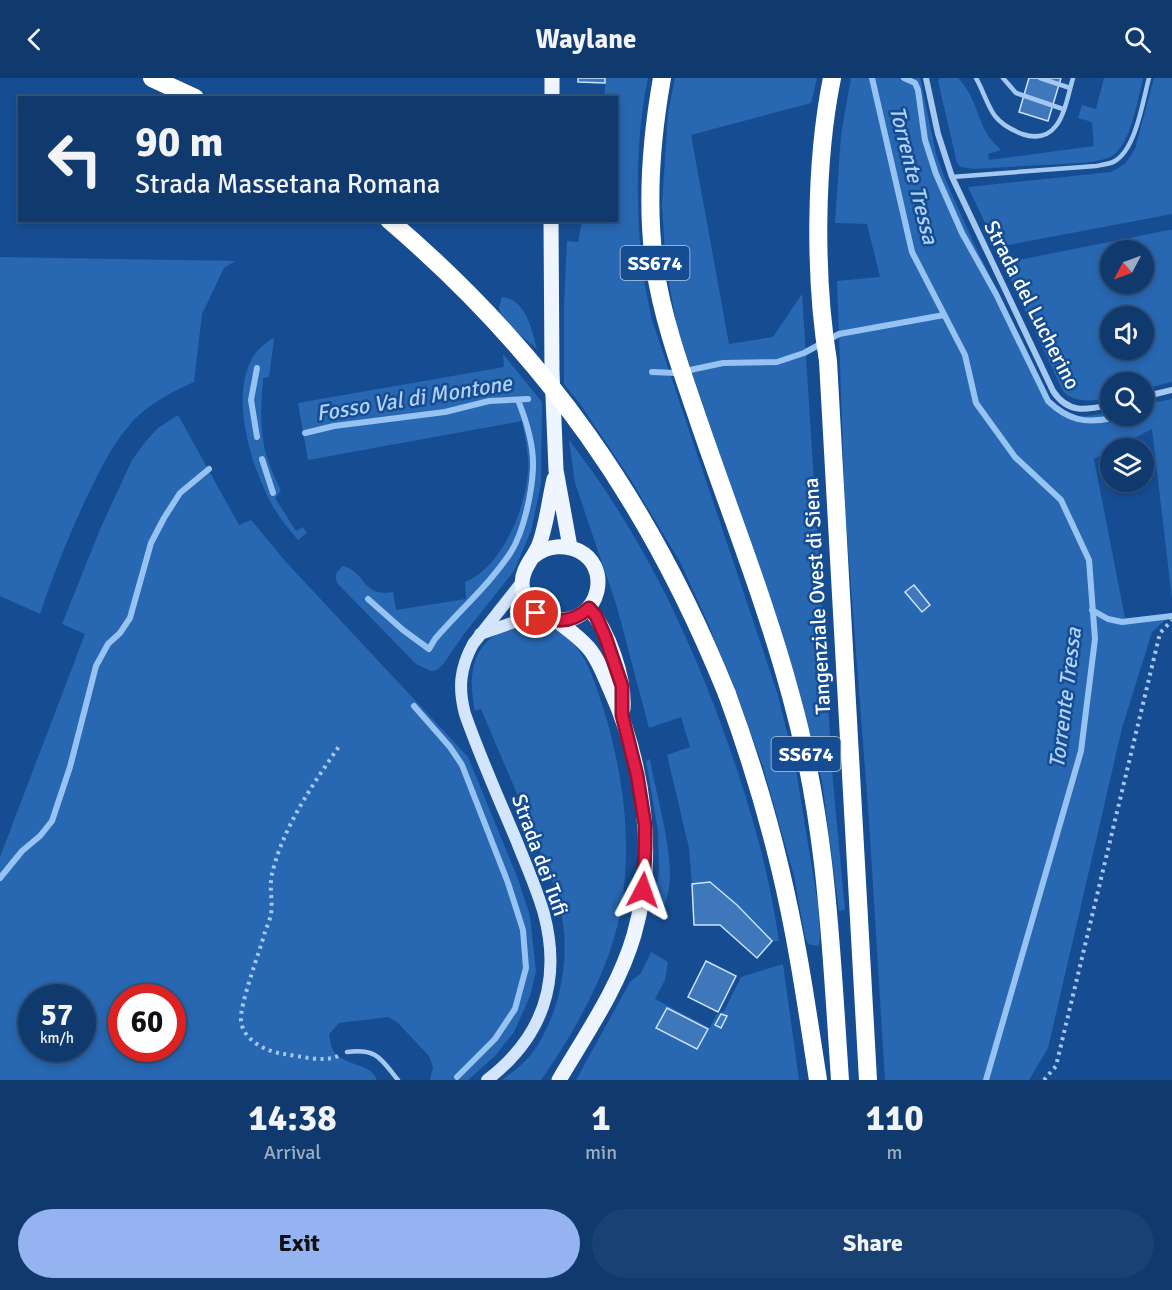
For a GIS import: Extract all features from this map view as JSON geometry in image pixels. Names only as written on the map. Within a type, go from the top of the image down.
[{"type":"highway","points":[[152,78],[191,96]]},
{"type":"highway","points":[[171,78],[203,96]]},
{"type":"highway","name":"SS674","points":[[662,78],[653,151],[651,214],[653,251],[667,325],[762,601],[791,695],[807,760],[819,826],[829,906],[840,1080]]},
{"type":"highway","name":"SS674","points":[[828,362],[822,310],[819,215],[825,131],[832,78]]},
{"type":"highway","name":"SS674","points":[[828,362],[831,331],[829,251],[831,160],[843,78]]},
{"type":"highway","name":"SS674","points":[[391,222],[487,312],[544,376],[577,419],[614,472],[661,550],[697,622],[727,694],[755,773],[781,870],[796,940],[818,1080]]},
{"type":"highway","name":"Tangenziale Ovest di Siena","points":[[828,362],[868,1080]]},
{"type":"main road","points":[[552,78],[552,96]]},
{"type":"main road","points":[[550,222],[556,470],[570,547]]},
{"type":"main road","points":[[556,470],[540,542],[528,563],[522,582],[524,594],[528,604],[536,613],[578,637],[591,651],[622,715],[637,775],[645,825],[645,871],[634,935],[608,997],[559,1080]]},
{"type":"main road","points":[[534,556],[551,546],[570,547],[582,552],[591,561],[597,573],[597,591],[589,608],[580,616],[569,620],[551,620]]},
{"type":"main road","points":[[589,608],[596,616],[619,672],[622,686],[622,715]]},
{"type":"street","name":"Strada del Lucherino","points":[[926,78],[938,134],[952,177],[1057,397],[1062,403],[1078,409],[1100,406]]},
{"type":"street","points":[[1154,394],[1172,390]]},
{"type":"street","name":"Strada dei Tufi","points":[[487,1080],[514,1058],[534,1027],[544,1004],[549,982],[550,949],[539,897],[469,727],[461,701],[460,676],[467,655],[479,634],[522,582]]},
{"type":"street","points":[[479,634],[515,620],[526,618],[551,620]]},
{"type":"lane","points":[[976,78],[995,116],[1005,125],[1023,134],[1042,137],[1049,134],[1060,120],[1073,78]]},
{"type":"lane","points":[[1003,78],[1016,93],[1063,109]]},
{"type":"lane","points":[[1040,78],[1070,88]]},
{"type":"lane","points":[[952,177],[1096,166],[1115,161],[1127,150],[1137,125],[1149,78]]},
{"type":"lane","points":[[347,1053],[361,1050],[376,1055],[398,1080]]},
{"type":"path","points":[[1044,1080],[1056,1066],[1160,633],[1172,620]]},
{"type":"path","points":[[340,745],[319,775],[278,853],[271,877],[271,914],[245,997],[241,1021],[248,1034],[260,1047],[277,1053],[333,1059],[347,1053]]},
{"type":"shaded area","points":[[606,78],[648,78],[639,144],[638,190],[639,235],[651,317],[778,695],[796,770],[818,904],[820,940],[818,946],[808,944],[805,937],[794,876],[763,767],[707,621],[680,562],[629,477],[564,384],[567,241],[578,242],[582,222],[618,222],[618,96],[604,96]]},
{"type":"shaded area","points":[[675,78],[817,78],[811,103],[691,135],[729,344],[773,337],[802,294],[833,782],[845,910],[839,911],[822,781],[792,671],[677,327],[666,267],[662,205],[668,112]]},
{"type":"shaded area","points":[[851,78],[920,78],[936,154],[943,174],[1049,398],[1070,414],[1084,416],[1100,414],[1100,426],[1154,426],[1154,403],[1172,399],[1172,599],[1152,429],[1134,438],[1100,438],[1100,456],[1094,459],[1125,618],[1172,614],[1152,632],[1122,728],[1048,1048],[1029,1080],[885,1080],[869,821],[845,509],[837,281],[880,277],[867,224],[835,223],[841,135]]},
{"type":"shaded area","points":[[940,78],[958,78],[971,96],[987,133],[1001,150],[988,154],[989,160],[1094,146],[1092,122],[1078,118],[1082,105],[1096,109],[1104,78],[1143,78],[1129,132],[1119,150],[1112,156],[1080,163],[973,169],[961,167],[957,163],[938,81]]},
{"type":"shaded area","points":[[1154,78],[1172,78],[1172,214],[1003,246],[994,242],[968,187],[1111,172],[1125,164],[1135,149]]},
{"type":"shaded area","points":[[1172,230],[1172,382],[1154,386],[1154,372],[1100,372],[1100,400],[1079,400],[1068,395],[1063,391],[1005,268],[1009,262],[1100,244],[1100,294],[1154,294],[1154,240],[1119,240]]},
{"type":"shaded area","points":[[0,257],[235,261],[224,268],[202,314],[194,382],[154,403],[133,421],[118,440],[78,517],[40,614],[0,596]]},
{"type":"shaded area","points":[[502,297],[517,303],[522,309],[530,325],[537,349],[515,331],[500,314],[499,307]]},
{"type":"shaded area","points":[[273,338],[269,377],[263,378],[261,409],[263,440],[269,464],[281,491],[275,498],[296,531],[303,527],[307,533],[298,540],[278,515],[269,499],[255,467],[245,428],[243,390],[246,372],[255,354]]},
{"type":"shaded area","points":[[503,354],[542,402],[541,484],[531,531],[514,571],[444,663],[437,670],[431,671],[416,664],[337,583],[337,573],[343,566],[356,573],[369,588],[382,593],[393,592],[396,610],[466,599],[465,582],[479,574],[492,562],[503,547],[520,511],[528,474],[528,453],[522,421],[308,460],[298,403],[504,367]]},
{"type":"shaded area","points":[[178,415],[239,525],[251,520],[285,561],[468,757],[518,879],[530,916],[536,971],[530,996],[514,1032],[495,1056],[468,1080],[430,1080],[433,1067],[429,1056],[397,1022],[388,1017],[339,1023],[329,1034],[331,1046],[339,1057],[369,1070],[377,1080],[0,1080],[0,857],[85,634],[62,624],[101,527],[132,460],[158,428]]},
{"type":"shaded area","points":[[569,440],[620,513],[643,551],[701,672],[732,755],[754,824],[766,870],[779,941],[772,941],[737,905],[710,882],[692,884],[689,848],[667,755],[690,747],[681,717],[649,728],[617,607],[575,483]]},
{"type":"shaded area","points":[[536,626],[556,630],[570,640],[583,657],[596,687],[611,734],[622,790],[625,818],[625,875],[622,903],[610,950],[585,1008],[564,1046],[541,1080],[502,1080],[530,1056],[549,1023],[563,974],[563,924],[551,878],[518,803],[518,796],[481,709],[475,711],[472,678],[477,657],[489,640],[508,630]]},
{"type":"shaded area","points":[[650,759],[670,865],[669,888],[661,918],[652,915],[659,871],[658,831],[646,761]]},
{"type":"shaded area","points":[[651,952],[668,962],[665,980],[655,999],[710,1028],[716,1015],[724,1011],[741,977],[783,964],[799,1080],[576,1080],[630,982],[641,973]]},
{"type":"building","points":[[578,78],[605,78],[605,83],[578,82]]},
{"type":"building","points":[[1029,78],[1061,78],[1048,121],[1019,112]]},
{"type":"building","points":[[914,585],[930,605],[922,612],[905,592]]},
{"type":"building","points":[[710,882],[737,905],[772,941],[757,958],[720,925],[694,925],[692,884]]},
{"type":"building","points":[[706,961],[736,976],[718,1012],[688,997]]},
{"type":"building","points":[[667,1008],[708,1029],[697,1049],[656,1028]]},
{"type":"building","points":[[721,1014],[727,1016],[721,1028],[715,1025]]},
{"type":"waterway","name":"Torrente Tressa","points":[[872,78],[912,252],[965,355],[976,403],[1015,457],[1061,500],[1089,560],[1095,639],[1081,751],[986,1080]]},
{"type":"waterway","points":[[904,78],[915,83],[918,90],[925,140],[936,174],[962,233],[996,294],[1048,401],[1063,413],[1077,419],[1100,420]]},
{"type":"waterway","name":"Fosso Val di Montone","points":[[652,372],[676,373],[723,363],[777,362],[804,353],[839,334],[944,315]]},
{"type":"waterway","points":[[257,368],[251,400],[257,437]]},
{"type":"waterway","name":"Fosso Val di Montone","points":[[305,433],[334,426],[445,412],[489,401],[528,399]]},
{"type":"waterway","points":[[368,599],[429,649],[435,639],[503,564],[520,533],[527,511],[532,478],[531,442],[518,400]]},
{"type":"waterway","points":[[262,459],[273,493]]},
{"type":"waterway","name":"Fosso Val di Montone","points":[[0,878],[22,851],[40,836],[52,821],[70,767],[96,666],[108,644],[120,633],[130,618],[151,543],[164,518],[180,493],[209,469]]},
{"type":"waterway","points":[[1092,610],[1108,619],[1122,622],[1172,616]]},
{"type":"waterway","points":[[414,706],[450,747],[462,765],[508,883],[523,930],[526,968],[515,1009],[495,1039],[457,1077]]},
{"type":"route","points":[[536,613],[557,621],[569,620],[580,616],[589,608],[596,616],[613,654],[622,686],[622,715],[637,775],[645,825],[643,890]]}]
